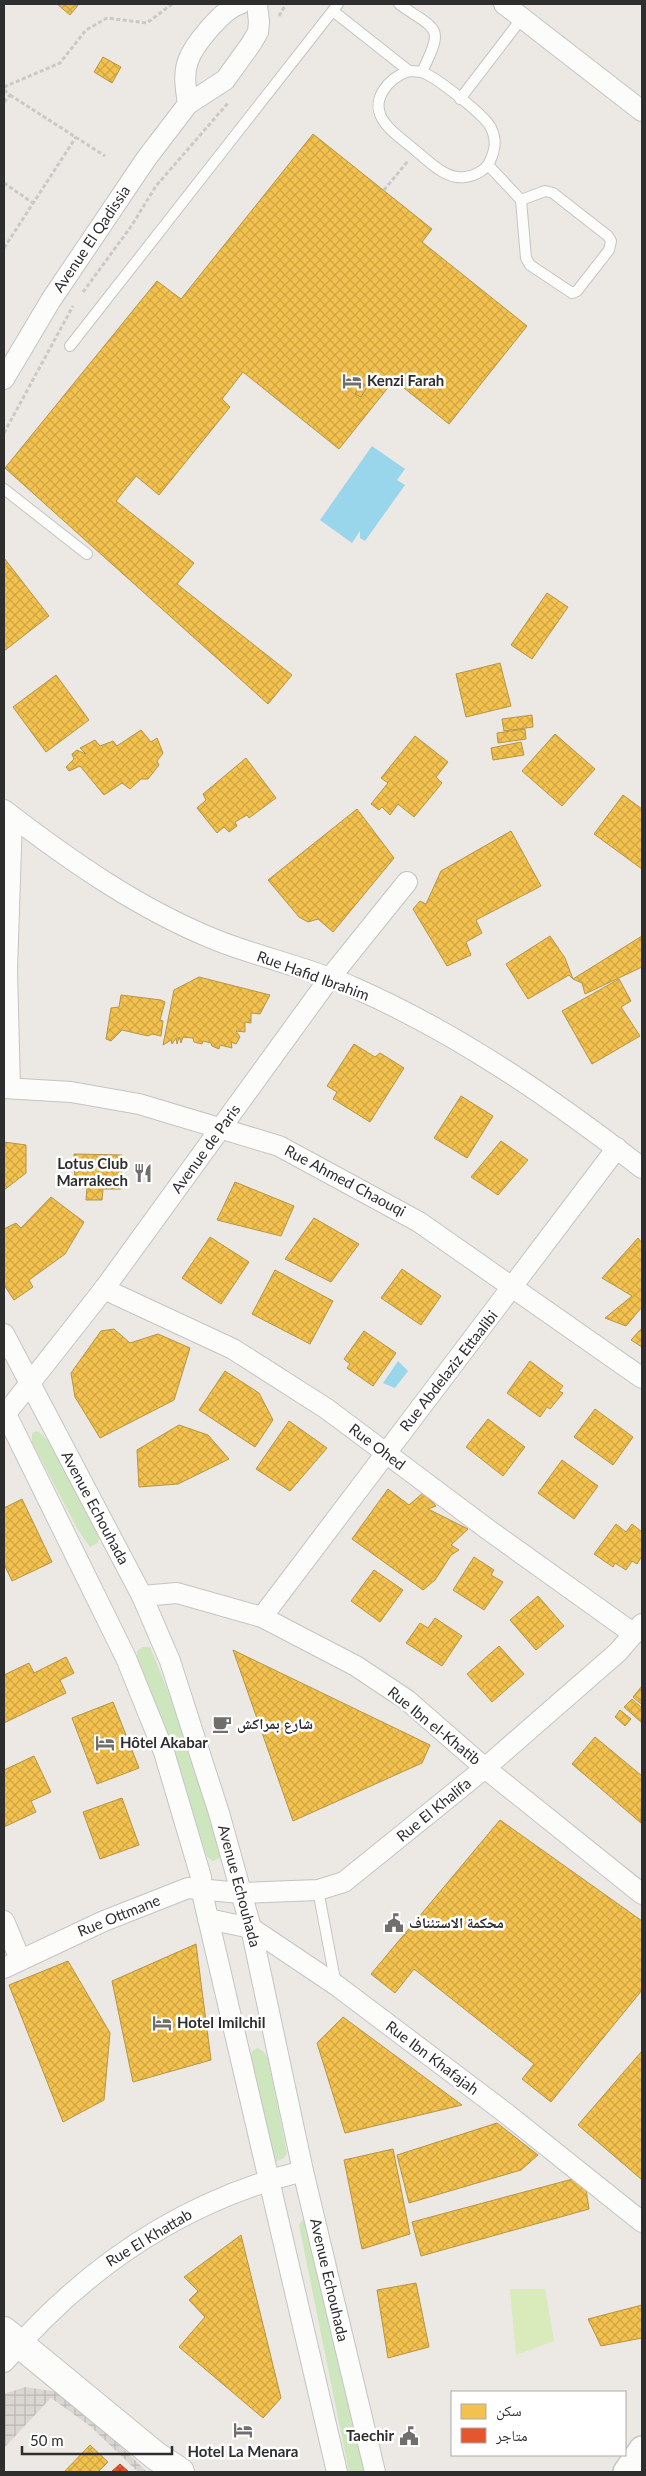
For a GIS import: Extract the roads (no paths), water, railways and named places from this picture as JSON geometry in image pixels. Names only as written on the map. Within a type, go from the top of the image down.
[{"type":"main road","points":[[9,2346],[163,2464],[180,2472]]},
{"type":"street","points":[[188,104],[185,80],[188,60],[219,16],[240,4]]},
{"type":"street","name":"Avenue El Qadissia","points":[[4,379],[51,300],[98,228],[188,104],[226,80],[251,44],[258,32],[257,4]]},
{"type":"street","points":[[504,4],[642,111]]},
{"type":"street","points":[[7,1088],[8,813]]},
{"type":"street","name":"Rue Hafid Ibrahim","points":[[8,813],[50,845],[112,886],[176,922],[253,954],[354,987],[412,1016],[488,1058],[570,1114],[642,1168]]},
{"type":"street","name":"Avenue de Paris","points":[[4,1414],[104,1290],[330,979],[407,882]]},
{"type":"street","name":"Rue Ahmed Chaouqi","points":[[7,1088],[99,1096],[139,1104],[279,1146],[419,1222],[642,1378]]},
{"type":"street","name":"Rue Abdelaziz Ettaalibi","points":[[262,1617],[617,1148]]},
{"type":"street","name":"Rue Ohed","points":[[104,1290],[233,1349],[327,1409],[385,1454],[638,1629]]},
{"type":"street","name":"Avenue Echouhada","points":[[4,1334],[28,1383],[142,1596],[170,1661],[220,1813],[240,1893],[251,1928],[303,2171],[375,2472]]},
{"type":"street","points":[[4,1414],[126,1658],[164,1752],[201,1877],[201,1888],[336,2472]]},
{"type":"street","name":"Rue Ibn el-Khatib","points":[[142,1596],[177,1594],[262,1617],[356,1666],[408,1700],[485,1768],[642,1894]]},
{"type":"street","name":"Rue El Khalifa","points":[[240,1893],[318,1890],[344,1882],[485,1768],[618,1652],[638,1629]]},
{"type":"street","name":"Rue Ottmane","points":[[12,1963],[104,1921],[188,1888],[240,1893]]},
{"type":"street","name":"Rue Ibn Khafajah","points":[[208,1918],[251,1928],[336,1986],[507,2114],[642,2222]]},
{"type":"street","points":[[4,1921],[12,1963]]},
{"type":"street","name":"Rue El Khattab","points":[[9,2346],[75,2288],[136,2242],[193,2211],[270,2180],[303,2171]]},
{"type":"street","points":[[626,2472],[642,2449]]},
{"type":"lane","points":[[399,4],[428,24],[435,32],[436,43],[422,72]]},
{"type":"lane","points":[[70,346],[336,8],[409,71]]},
{"type":"lane","points":[[460,99],[522,18]]},
{"type":"lane","points":[[409,71],[422,72],[434,78],[491,127],[495,140],[494,153],[488,165],[478,173],[466,178],[452,176],[440,170],[392,131],[383,121],[379,108],[380,95],[386,84],[396,75],[409,71]]},
{"type":"lane","points":[[488,165],[521,200],[526,260],[569,293],[575,292],[609,250],[610,239],[551,191],[545,191],[521,200]]},
{"type":"lane","points":[[4,489],[86,554]]},
{"type":"lane","points":[[318,1890],[336,1986]]},
{"type":"water","points":[[372,446],[405,469],[397,480],[405,485],[365,541],[360,538],[360,531],[352,543],[320,520]]},
{"type":"water","points":[[398,1361],[408,1371],[395,1388],[383,1383]]},
{"type":"place","name":"Kenzi Farah","points":[[352,381]]},
{"type":"place","name":"Lotus Club Marrakech","points":[[143,1173]]},
{"type":"place","name":"شارع بمراكش","points":[[222,1724]]},
{"type":"place","name":"Hôtel Akabar","points":[[105,1743]]},
{"type":"place","name":"محكمة الاستئناف","points":[[394,1923]]},
{"type":"place","name":"Hotel Imilchil","points":[[162,2023]]},
{"type":"place","name":"Hotel La Menara","points":[[243,2430]]},
{"type":"place","name":"Taechir","points":[[409,2436]]}]
